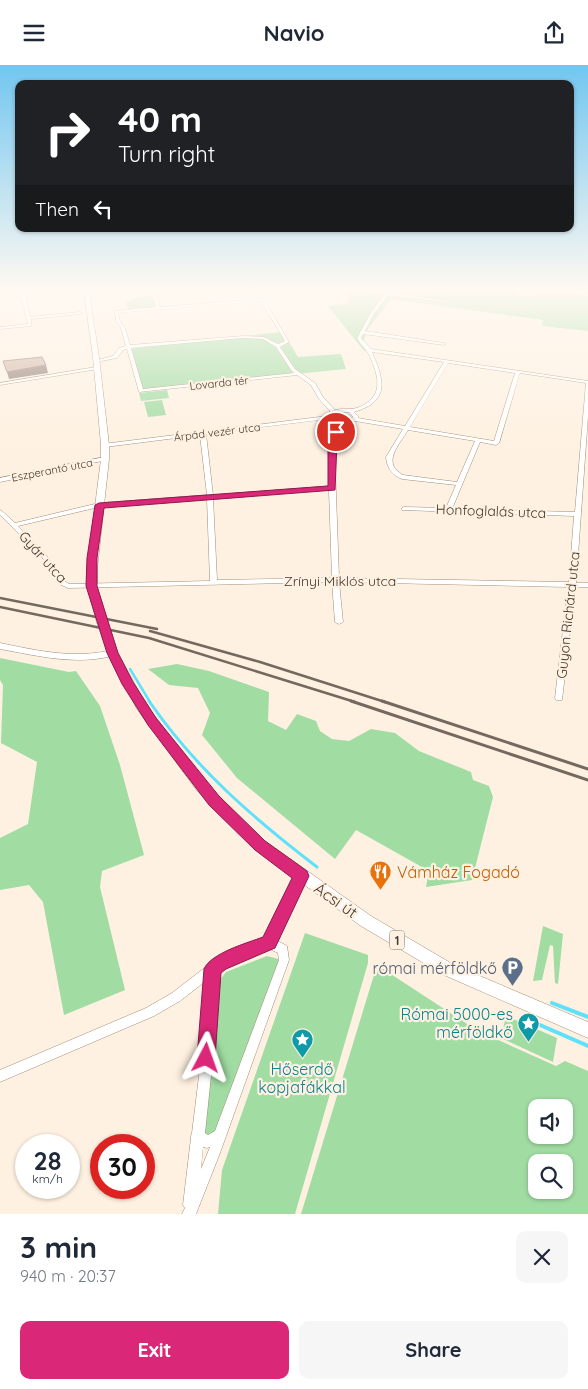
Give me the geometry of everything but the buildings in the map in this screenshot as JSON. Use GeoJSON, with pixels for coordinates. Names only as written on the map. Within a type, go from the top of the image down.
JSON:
{"type":"FeatureCollection","features":[{"type":"Feature","properties":{"kind":"main road","name":"1"},"geometry":{"type":"LineString","coordinates":[[92,586],[92,558],[105,459],[94,345]]}},
{"type":"Feature","properties":{"kind":"main road","name":"Ácsi út"},"geometry":{"type":"LineString","coordinates":[[92,586],[100,617],[113,653],[141,706],[202,788],[260,845],[366,921],[450,970],[588,1031]]}},
{"type":"Feature","properties":{"kind":"street"},"geometry":{"type":"LineString","coordinates":[[96,361],[115,357],[121,349],[128,347],[155,345]]}},
{"type":"Feature","properties":{"kind":"street"},"geometry":{"type":"LineString","coordinates":[[281,345],[278,346],[296,374],[313,384],[333,411]]}},
{"type":"Feature","properties":{"kind":"street"},"geometry":{"type":"LineString","coordinates":[[363,345],[368,350],[380,375],[380,386],[371,404],[351,411],[333,411],[329,417],[339,422],[348,422],[355,419],[496,443],[518,372]]}},
{"type":"Feature","properties":{"kind":"street","name":"Lovarda tér"},"geometry":{"type":"LineString","coordinates":[[128,347],[141,391],[296,374]]}},
{"type":"Feature","properties":{"kind":"street"},"geometry":{"type":"LineString","coordinates":[[368,350],[588,383]]}},
{"type":"Feature","properties":{"kind":"street"},"geometry":{"type":"LineString","coordinates":[[446,362],[388,457],[389,465],[394,472],[402,477],[458,484]]}},
{"type":"Feature","properties":{"kind":"street"},"geometry":{"type":"LineString","coordinates":[[0,383],[96,369]]}},
{"type":"Feature","properties":{"kind":"street","name":"Guyon Richárd utca"},"geometry":{"type":"LineString","coordinates":[[559,698],[572,584],[588,383]]}},
{"type":"Feature","properties":{"kind":"street"},"geometry":{"type":"LineString","coordinates":[[351,411],[356,415],[355,419]]}},
{"type":"Feature","properties":{"kind":"street","name":"Árpád vezér utca"},"geometry":{"type":"LineString","coordinates":[[105,445],[329,417]]}},
{"type":"Feature","properties":{"kind":"street"},"geometry":{"type":"LineString","coordinates":[[338,622],[334,581],[332,443],[339,422]]}},
{"type":"Feature","properties":{"kind":"street"},"geometry":{"type":"LineString","coordinates":[[204,434],[210,497],[214,582]]}},
{"type":"Feature","properties":{"kind":"street"},"geometry":{"type":"LineString","coordinates":[[449,509],[478,440]]}},
{"type":"Feature","properties":{"kind":"street","name":"Eszperantó utca"},"geometry":{"type":"LineString","coordinates":[[0,480],[105,459]]}},
{"type":"Feature","properties":{"kind":"street"},"geometry":{"type":"LineString","coordinates":[[14,525],[99,505],[332,489]]}},
{"type":"Feature","properties":{"kind":"street","name":"Honfoglalás utca"},"geometry":{"type":"LineString","coordinates":[[404,509],[578,514]]}},
{"type":"Feature","properties":{"kind":"street","name":"Gyár utca"},"geometry":{"type":"LineString","coordinates":[[0,512],[42,553],[64,584],[92,586]]}},
{"type":"Feature","properties":{"kind":"street","name":"Zrínyi Miklós utca"},"geometry":{"type":"LineString","coordinates":[[92,586],[334,581],[588,585]]}},
{"type":"Feature","properties":{"kind":"street"},"geometry":{"type":"LineString","coordinates":[[0,646],[62,659],[86,659],[113,653]]}},
{"type":"Feature","properties":{"kind":"street"},"geometry":{"type":"LineString","coordinates":[[0,1076],[150,1012],[176,997],[220,963],[269,942],[301,876]]}},
{"type":"Feature","properties":{"kind":"street"},"geometry":{"type":"LineString","coordinates":[[189,1214],[220,1136],[284,960],[283,950],[269,942]]}},
{"type":"Feature","properties":{"kind":"street"},"geometry":{"type":"LineString","coordinates":[[189,1214],[205,1076],[213,969]]}},
{"type":"Feature","properties":{"kind":"street"},"geometry":{"type":"LineString","coordinates":[[198,1136],[207,1143],[220,1136]]}},
{"type":"Feature","properties":{"kind":"green space"},"geometry":{"type":"Polygon","coordinates":[[[155,345],[291,345],[298,357],[341,354],[346,369],[143,389],[131,347],[155,345]]]}},
{"type":"Feature","properties":{"kind":"green space"},"geometry":{"type":"Polygon","coordinates":[[[359,345],[365,345],[373,350],[364,351],[359,345]]]}},
{"type":"Feature","properties":{"kind":"green space"},"geometry":{"type":"Polygon","coordinates":[[[167,390],[169,398],[141,401],[139,393],[167,390]]]}},
{"type":"Feature","properties":{"kind":"green space"},"geometry":{"type":"Polygon","coordinates":[[[162,400],[166,415],[148,417],[144,402],[162,400]]]}},
{"type":"Feature","properties":{"kind":"green space"},"geometry":{"type":"Polygon","coordinates":[[[0,658],[69,672],[76,671],[100,706],[120,765],[144,855],[102,871],[100,887],[125,990],[64,1015],[43,902],[29,885],[0,890],[0,838],[28,824],[37,762],[1,743],[3,685],[0,680],[0,658]]]}},
{"type":"Feature","properties":{"kind":"green space"},"geometry":{"type":"Polygon","coordinates":[[[177,664],[209,671],[269,692],[268,721],[286,730],[297,714],[316,721],[320,731],[332,739],[349,741],[371,729],[395,733],[419,751],[471,772],[473,780],[489,786],[493,797],[472,880],[426,887],[429,871],[356,830],[335,859],[237,778],[202,735],[210,713],[198,688],[169,685],[148,669],[177,664]]]}},
{"type":"Feature","properties":{"kind":"green space"},"geometry":{"type":"Polygon","coordinates":[[[543,926],[563,934],[558,984],[555,983],[553,946],[550,945],[542,980],[533,981],[543,926]]]}},
{"type":"Feature","properties":{"kind":"green space"},"geometry":{"type":"Polygon","coordinates":[[[305,933],[368,955],[368,963],[295,1214],[218,1214],[222,1170],[305,933]]]}},
{"type":"Feature","properties":{"kind":"green space"},"geometry":{"type":"Polygon","coordinates":[[[267,956],[278,959],[279,964],[214,1136],[203,1136],[219,981],[226,972],[267,956]]]}},
{"type":"Feature","properties":{"kind":"green space"},"geometry":{"type":"Polygon","coordinates":[[[377,965],[478,1031],[556,1066],[565,1061],[588,1071],[588,1214],[301,1214],[377,965]]]}},
{"type":"Feature","properties":{"kind":"green space"},"geometry":{"type":"Polygon","coordinates":[[[506,1016],[557,1038],[553,1062],[501,1038],[506,1016]]]}},
{"type":"Feature","properties":{"kind":"waterway"},"geometry":{"type":"LineString","coordinates":[[130,669],[150,702]]}},
{"type":"Feature","properties":{"kind":"waterway"},"geometry":{"type":"LineString","coordinates":[[149,701],[186,749],[226,791],[270,830],[317,867]]}},
{"type":"Feature","properties":{"kind":"waterway"},"geometry":{"type":"LineString","coordinates":[[552,1003],[588,1017]]}},
{"type":"Feature","properties":{"kind":"waterway"},"geometry":{"type":"LineString","coordinates":[[540,1025],[588,1046]]}},
{"type":"Feature","properties":{"kind":"railway"},"geometry":{"type":"LineString","coordinates":[[0,598],[157,629]]}},
{"type":"Feature","properties":{"kind":"railway"},"geometry":{"type":"LineString","coordinates":[[0,607],[149,638],[355,702]]}},
{"type":"Feature","properties":{"kind":"railway"},"geometry":{"type":"LineString","coordinates":[[150,631],[260,662],[385,702]]}},
{"type":"Feature","properties":{"kind":"railway"},"geometry":{"type":"LineString","coordinates":[[351,701],[588,780]]}},
{"type":"Feature","properties":{"kind":"railway"},"geometry":{"type":"LineString","coordinates":[[382,701],[588,769]]}},
{"type":"Feature","properties":{"kind":"place","name":"Vámház Fogadó"},"geometry":{"type":"Point","coordinates":[381,891]}},
{"type":"Feature","properties":{"kind":"place","name":"római mérföldkő"},"geometry":{"type":"Point","coordinates":[513,987]}},
{"type":"Feature","properties":{"kind":"place","name":"Római 5000-es mérföldkő"},"geometry":{"type":"Point","coordinates":[529,1042]}},
{"type":"Feature","properties":{"kind":"place","name":"Hőserdő kopjafákkal"},"geometry":{"type":"Point","coordinates":[302,1059]}},
{"type":"Feature","properties":{"kind":"route"},"geometry":{"type":"LineString","coordinates":[[206,1058],[213,969],[220,963],[269,942],[301,876],[260,845],[202,788],[141,706],[128,684],[113,653],[102,623],[92,586],[92,558],[99,505],[332,489],[332,443],[336,432]]}}]}
